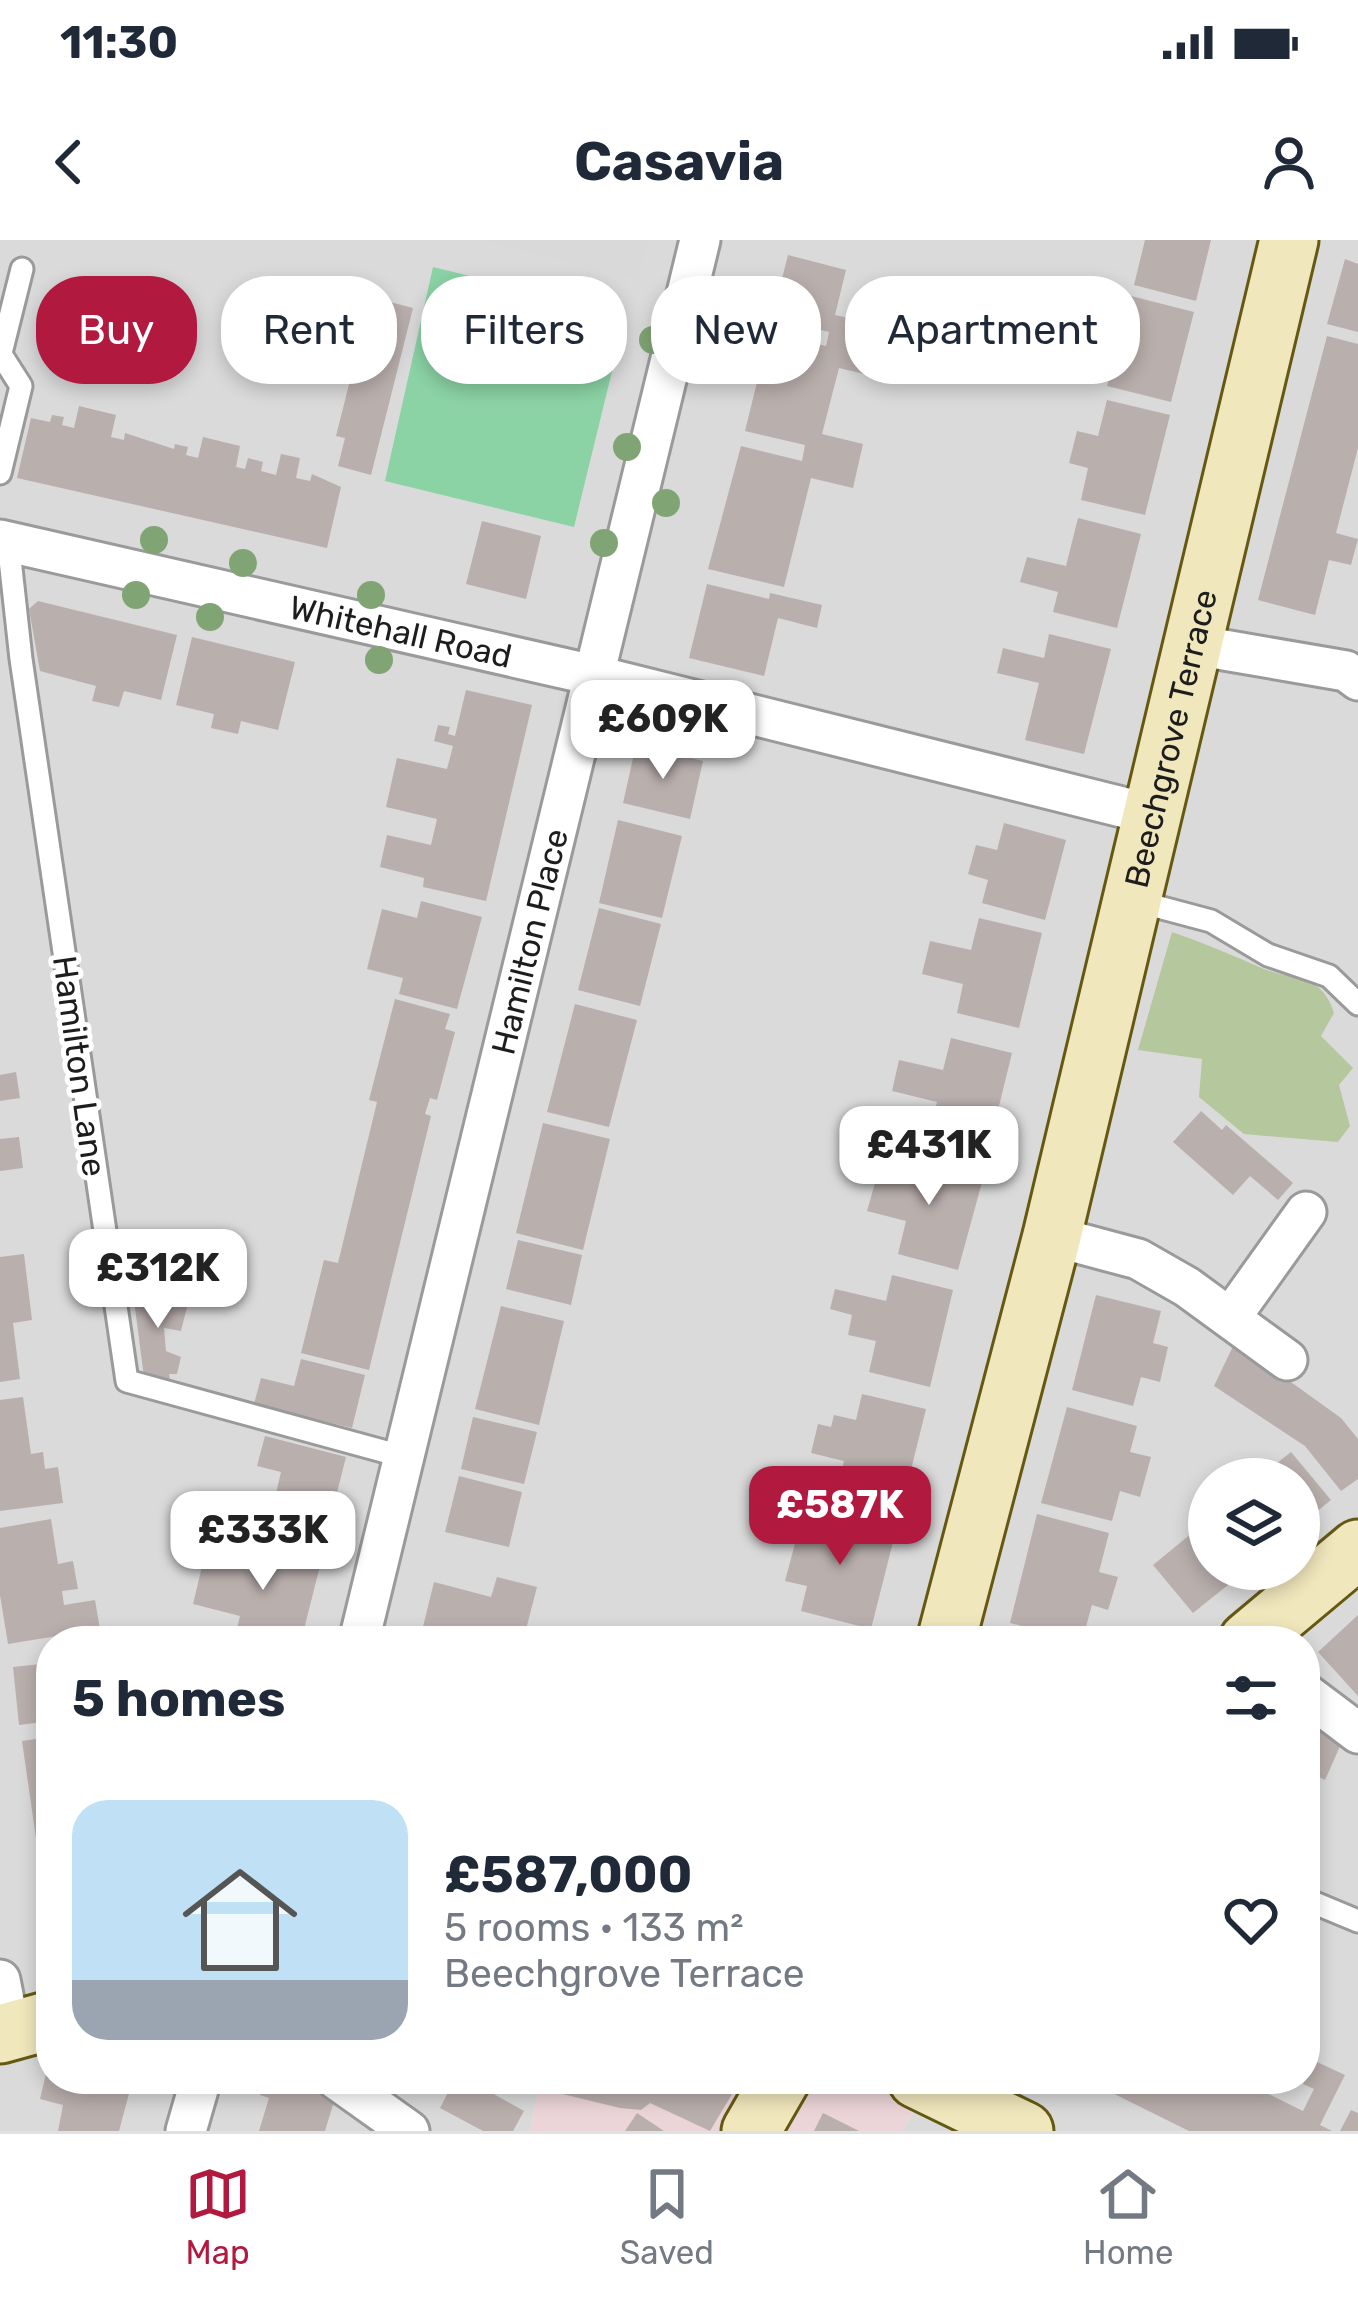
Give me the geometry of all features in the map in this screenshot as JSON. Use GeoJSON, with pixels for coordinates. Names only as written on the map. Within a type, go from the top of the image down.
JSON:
{"type":"FeatureCollection","features":[{"type":"Feature","properties":{"kind":"street","name":"Hamilton Place"},"geometry":{"type":"LineString","coordinates":[[362,1626],[400,1456],[700,240]]}},
{"type":"Feature","properties":{"kind":"street","name":"Beechgrove Terrace"},"geometry":{"type":"LineString","coordinates":[[950,1626],[1052,1236],[1189,644],[1289,240]]}},
{"type":"Feature","properties":{"kind":"street","name":"Whitehall Road"},"geometry":{"type":"LineString","coordinates":[[4,540],[593,675],[1150,814]]}},
{"type":"Feature","properties":{"kind":"street"},"geometry":{"type":"LineString","coordinates":[[1189,644],[1354,668]]}},
{"type":"Feature","properties":{"kind":"street"},"geometry":{"type":"LineString","coordinates":[[1230,1318],[1306,1212]]}},
{"type":"Feature","properties":{"kind":"street"},"geometry":{"type":"LineString","coordinates":[[1052,1236],[1138,1259],[1287,1360]]}},
{"type":"Feature","properties":{"kind":"street"},"geometry":{"type":"LineString","coordinates":[[1267,1626],[1358,1550]]}},
{"type":"Feature","properties":{"kind":"street"},"geometry":{"type":"LineString","coordinates":[[1320,1704],[1358,1733]]}},
{"type":"Feature","properties":{"kind":"street"},"geometry":{"type":"LineString","coordinates":[[186,2131],[197,2094]]}},
{"type":"Feature","properties":{"kind":"street"},"geometry":{"type":"LineString","coordinates":[[357,2094],[409,2131]]}},
{"type":"Feature","properties":{"kind":"street"},"geometry":{"type":"LineString","coordinates":[[751,2131],[772,2094]]}},
{"type":"Feature","properties":{"kind":"street"},"geometry":{"type":"LineString","coordinates":[[948,2094],[1024,2131]]}},
{"type":"Feature","properties":{"kind":"lane"},"geometry":{"type":"LineString","coordinates":[[0,473],[21,386],[1,353],[22,268]]}},
{"type":"Feature","properties":{"kind":"lane","name":"Hamilton Lane"},"geometry":{"type":"LineString","coordinates":[[4,540],[10,663],[127,1381],[400,1456]]}},
{"type":"Feature","properties":{"kind":"lane"},"geometry":{"type":"LineString","coordinates":[[1130,900],[1211,921],[1268,955],[1329,976],[1358,1004]]}},
{"type":"Feature","properties":{"kind":"lane"},"geometry":{"type":"LineString","coordinates":[[1320,1905],[1358,1921]]}},
{"type":"Feature","properties":{"kind":"shaded area"},"geometry":{"type":"Polygon","coordinates":[[[0,240],[1358,240],[1358,2131],[903,2131],[922,2094],[1320,2094],[1320,1626],[36,1626],[36,2094],[538,2094],[530,2131],[0,2131],[0,240]]]}},
{"type":"Feature","properties":{"kind":"shaded area"},"geometry":{"type":"Polygon","coordinates":[[[481,240],[648,240],[638,279],[481,240]]]}},
{"type":"Feature","properties":{"kind":"shaded area"},"geometry":{"type":"Polygon","coordinates":[[[538,2094],[922,2094],[903,2131],[530,2131],[538,2094]]]}},
{"type":"Feature","properties":{"kind":"green space"},"geometry":{"type":"Polygon","coordinates":[[[433,267],[470,276],[431,276],[433,267]]]}},
{"type":"Feature","properties":{"kind":"green space"},"geometry":{"type":"Polygon","coordinates":[[[421,320],[421,384],[609,384],[574,527],[385,481],[421,320]]]}},
{"type":"Feature","properties":{"kind":"green space"},"geometry":{"type":"Polygon","coordinates":[[[1172,932],[1322,991],[1334,1013],[1321,1036],[1353,1068],[1339,1085],[1350,1126],[1338,1142],[1244,1134],[1199,1097],[1202,1059],[1138,1050],[1172,932]]]}},
{"type":"Feature","properties":{"kind":"building"},"geometry":{"type":"Polygon","coordinates":[[[1145,240],[1211,240],[1196,301],[1140,287],[1136,276],[1145,240]]]}},
{"type":"Feature","properties":{"kind":"building"},"geometry":{"type":"Polygon","coordinates":[[[788,255],[846,270],[835,315],[845,317],[845,369],[839,368],[822,434],[863,444],[853,488],[811,478],[784,587],[708,569],[741,446],[802,461],[805,445],[745,431],[757,384],[821,384],[821,345],[826,346],[829,332],[821,330],[821,276],[783,276],[788,255]]]}},
{"type":"Feature","properties":{"kind":"building"},"geometry":{"type":"Polygon","coordinates":[[[1345,259],[1358,264],[1358,332],[1327,324],[1345,259]]]}},
{"type":"Feature","properties":{"kind":"building"},"geometry":{"type":"Polygon","coordinates":[[[1140,298],[1194,312],[1171,402],[1107,386],[1140,384],[1140,298]]]}},
{"type":"Feature","properties":{"kind":"building"},"geometry":{"type":"Polygon","coordinates":[[[397,304],[413,308],[397,372],[397,304]]]}},
{"type":"Feature","properties":{"kind":"building"},"geometry":{"type":"Polygon","coordinates":[[[1327,336],[1358,344],[1358,448],[1336,533],[1358,539],[1351,565],[1329,560],[1315,615],[1258,600],[1327,336]]]}},
{"type":"Feature","properties":{"kind":"building"},"geometry":{"type":"Polygon","coordinates":[[[349,384],[394,384],[371,475],[338,466],[345,438],[336,436],[349,384]]]}},
{"type":"Feature","properties":{"kind":"building"},"geometry":{"type":"Polygon","coordinates":[[[1107,400],[1170,415],[1145,515],[1081,500],[1088,468],[1069,463],[1077,431],[1098,436],[1107,400]]]}},
{"type":"Feature","properties":{"kind":"building"},"geometry":{"type":"Polygon","coordinates":[[[79,406],[116,415],[111,437],[124,440],[125,433],[174,449],[175,444],[188,447],[186,455],[198,458],[203,437],[240,446],[236,467],[245,469],[248,458],[263,462],[261,471],[276,475],[281,454],[300,458],[296,478],[310,481],[312,474],[341,487],[327,548],[17,478],[31,418],[50,422],[52,415],[64,417],[62,425],[74,428],[79,406]]]}},
{"type":"Feature","properties":{"kind":"building"},"geometry":{"type":"Polygon","coordinates":[[[1078,518],[1141,534],[1117,628],[1053,612],[1058,592],[1020,582],[1027,557],[1066,566],[1078,518]]]}},
{"type":"Feature","properties":{"kind":"building"},"geometry":{"type":"Polygon","coordinates":[[[482,521],[541,536],[526,599],[466,584],[482,521]]]}},
{"type":"Feature","properties":{"kind":"building"},"geometry":{"type":"Polygon","coordinates":[[[707,584],[769,599],[770,593],[822,605],[817,628],[778,618],[764,676],[689,658],[707,584]]]}},
{"type":"Feature","properties":{"kind":"building"},"geometry":{"type":"Polygon","coordinates":[[[38,601],[177,635],[161,700],[124,691],[119,707],[92,701],[96,686],[40,671],[29,609],[38,601]]]}},
{"type":"Feature","properties":{"kind":"building"},"geometry":{"type":"Polygon","coordinates":[[[1049,634],[1111,649],[1084,754],[1025,740],[1039,683],[997,673],[1003,648],[1044,658],[1049,634]]]}},
{"type":"Feature","properties":{"kind":"building"},"geometry":{"type":"Polygon","coordinates":[[[192,637],[295,662],[278,730],[241,721],[238,734],[211,728],[214,714],[176,705],[192,637]]]}},
{"type":"Feature","properties":{"kind":"building"},"geometry":{"type":"Polygon","coordinates":[[[466,690],[532,705],[486,901],[423,887],[424,878],[380,867],[387,835],[431,845],[437,819],[386,807],[397,758],[447,769],[453,746],[434,741],[438,725],[450,727],[448,734],[455,736],[466,690]]]}},
{"type":"Feature","properties":{"kind":"building"},"geometry":{"type":"Polygon","coordinates":[[[636,745],[703,761],[690,819],[623,803],[636,745]]]}},
{"type":"Feature","properties":{"kind":"building"},"geometry":{"type":"Polygon","coordinates":[[[618,820],[682,836],[662,918],[599,903],[618,820]]]}},
{"type":"Feature","properties":{"kind":"building"},"geometry":{"type":"Polygon","coordinates":[[[1004,823],[1066,840],[1045,920],[982,903],[988,880],[968,874],[976,845],[997,850],[1004,823]]]}},
{"type":"Feature","properties":{"kind":"building"},"geometry":{"type":"Polygon","coordinates":[[[421,901],[482,917],[457,1009],[399,994],[403,978],[367,969],[382,909],[417,918],[421,901]]]}},
{"type":"Feature","properties":{"kind":"building"},"geometry":{"type":"Polygon","coordinates":[[[599,908],[661,924],[640,1006],[578,990],[599,908]]]}},
{"type":"Feature","properties":{"kind":"building"},"geometry":{"type":"Polygon","coordinates":[[[979,918],[1042,933],[1019,1028],[957,1013],[963,984],[922,974],[930,941],[971,950],[979,918]]]}},
{"type":"Feature","properties":{"kind":"building"},"geometry":{"type":"Polygon","coordinates":[[[395,999],[450,1014],[445,1029],[455,1032],[437,1100],[430,1098],[425,1114],[431,1116],[369,1370],[301,1353],[324,1260],[338,1263],[377,1102],[369,1100],[395,999]]]}},
{"type":"Feature","properties":{"kind":"building"},"geometry":{"type":"Polygon","coordinates":[[[575,1004],[637,1020],[609,1127],[547,1112],[575,1004]]]}},
{"type":"Feature","properties":{"kind":"building"},"geometry":{"type":"Polygon","coordinates":[[[951,1038],[1012,1053],[989,1147],[929,1132],[937,1102],[892,1091],[899,1060],[943,1070],[951,1038]]]}},
{"type":"Feature","properties":{"kind":"building"},"geometry":{"type":"Polygon","coordinates":[[[16,1072],[20,1098],[0,1101],[0,1075],[16,1072]]]}},
{"type":"Feature","properties":{"kind":"building"},"geometry":{"type":"Polygon","coordinates":[[[1201,1111],[1222,1130],[1226,1125],[1293,1183],[1278,1200],[1250,1176],[1233,1195],[1173,1142],[1201,1111]]]}},
{"type":"Feature","properties":{"kind":"building"},"geometry":{"type":"Polygon","coordinates":[[[543,1123],[610,1139],[583,1250],[516,1233],[543,1123]]]}},
{"type":"Feature","properties":{"kind":"building"},"geometry":{"type":"Polygon","coordinates":[[[19,1137],[23,1168],[0,1171],[0,1139],[19,1137]]]}},
{"type":"Feature","properties":{"kind":"building"},"geometry":{"type":"Polygon","coordinates":[[[900,1153],[984,1175],[958,1270],[898,1254],[906,1221],[867,1211],[877,1176],[892,1180],[900,1153]]]}},
{"type":"Feature","properties":{"kind":"building"},"geometry":{"type":"Polygon","coordinates":[[[518,1240],[582,1255],[571,1305],[506,1289],[518,1240]]]}},
{"type":"Feature","properties":{"kind":"building"},"geometry":{"type":"Polygon","coordinates":[[[24,1254],[32,1320],[13,1323],[20,1379],[0,1382],[0,1257],[24,1254]]]}},
{"type":"Feature","properties":{"kind":"building"},"geometry":{"type":"Polygon","coordinates":[[[892,1275],[953,1290],[930,1387],[869,1372],[876,1341],[848,1335],[852,1315],[830,1309],[835,1289],[886,1301],[892,1275]]]}},
{"type":"Feature","properties":{"kind":"building"},"geometry":{"type":"Polygon","coordinates":[[[132,1285],[189,1299],[181,1331],[164,1328],[166,1351],[181,1357],[177,1374],[169,1374],[171,1385],[144,1377],[132,1285]]]}},
{"type":"Feature","properties":{"kind":"building"},"geometry":{"type":"Polygon","coordinates":[[[1096,1295],[1161,1311],[1153,1343],[1168,1347],[1160,1382],[1141,1377],[1133,1406],[1072,1390],[1096,1295]]]}},
{"type":"Feature","properties":{"kind":"building"},"geometry":{"type":"Polygon","coordinates":[[[501,1306],[564,1321],[539,1425],[475,1409],[501,1306]]]}},
{"type":"Feature","properties":{"kind":"building"},"geometry":{"type":"Polygon","coordinates":[[[1235,1342],[1341,1418],[1358,1439],[1358,1479],[1341,1491],[1320,1465],[1320,1458],[1214,1386],[1235,1342]]]}},
{"type":"Feature","properties":{"kind":"building"},"geometry":{"type":"Polygon","coordinates":[[[301,1359],[365,1375],[352,1428],[254,1404],[261,1378],[294,1386],[301,1359]]]}},
{"type":"Feature","properties":{"kind":"building"},"geometry":{"type":"Polygon","coordinates":[[[862,1394],[926,1409],[902,1506],[837,1490],[844,1461],[811,1453],[818,1424],[831,1427],[834,1415],[856,1420],[862,1394]]]}},
{"type":"Feature","properties":{"kind":"building"},"geometry":{"type":"Polygon","coordinates":[[[23,1397],[31,1454],[43,1452],[45,1469],[58,1467],[63,1503],[0,1511],[0,1400],[23,1397]]]}},
{"type":"Feature","properties":{"kind":"building"},"geometry":{"type":"Polygon","coordinates":[[[1067,1407],[1137,1426],[1130,1452],[1151,1457],[1140,1497],[1120,1491],[1112,1521],[1041,1503],[1067,1407]]]}},
{"type":"Feature","properties":{"kind":"building"},"geometry":{"type":"Polygon","coordinates":[[[473,1417],[537,1432],[524,1484],[461,1469],[473,1417]]]}},
{"type":"Feature","properties":{"kind":"building"},"geometry":{"type":"Polygon","coordinates":[[[265,1436],[346,1457],[322,1552],[244,1533],[251,1505],[272,1510],[281,1472],[257,1466],[265,1436]]]}},
{"type":"Feature","properties":{"kind":"building"},"geometry":{"type":"Polygon","coordinates":[[[459,1476],[522,1492],[509,1547],[445,1532],[459,1476]]]}},
{"type":"Feature","properties":{"kind":"building"},"geometry":{"type":"Polygon","coordinates":[[[1320,1487],[1331,1500],[1320,1509],[1320,1487]]]}},
{"type":"Feature","properties":{"kind":"building"},"geometry":{"type":"Polygon","coordinates":[[[804,1510],[895,1534],[872,1626],[801,1611],[807,1586],[785,1581],[804,1510]]]}},
{"type":"Feature","properties":{"kind":"building"},"geometry":{"type":"Polygon","coordinates":[[[1037,1514],[1109,1533],[1099,1572],[1118,1577],[1108,1610],[1092,1605],[1086,1626],[1010,1623],[1037,1514]]]}},
{"type":"Feature","properties":{"kind":"building"},"geometry":{"type":"Polygon","coordinates":[[[51,1519],[58,1564],[73,1561],[78,1589],[62,1591],[64,1605],[95,1600],[99,1626],[36,1626],[36,1639],[8,1644],[0,1595],[0,1528],[51,1519]]]}},
{"type":"Feature","properties":{"kind":"building"},"geometry":{"type":"Polygon","coordinates":[[[1188,1536],[1188,1590],[1222,1590],[1193,1613],[1153,1565],[1188,1536]]]}},
{"type":"Feature","properties":{"kind":"building"},"geometry":{"type":"Polygon","coordinates":[[[256,1542],[322,1558],[305,1626],[238,1626],[240,1616],[193,1604],[204,1558],[249,1570],[256,1542]]]}},
{"type":"Feature","properties":{"kind":"building"},"geometry":{"type":"Polygon","coordinates":[[[497,1577],[537,1587],[527,1626],[423,1626],[434,1582],[491,1597],[497,1577]]]}},
{"type":"Feature","properties":{"kind":"building"},"geometry":{"type":"Polygon","coordinates":[[[1358,1615],[1358,1696],[1320,1654],[1358,1615]]]}},
{"type":"Feature","properties":{"kind":"building"},"geometry":{"type":"Polygon","coordinates":[[[36,1665],[36,1723],[19,1725],[13,1667],[36,1665]]]}},
{"type":"Feature","properties":{"kind":"building"},"geometry":{"type":"Polygon","coordinates":[[[1320,1726],[1345,1735],[1325,1780],[1320,1778],[1320,1726]]]}},
{"type":"Feature","properties":{"kind":"building"},"geometry":{"type":"Polygon","coordinates":[[[36,1739],[36,1838],[22,1741],[36,1739]]]}},
{"type":"Feature","properties":{"kind":"building"},"geometry":{"type":"Polygon","coordinates":[[[1320,2063],[1345,2075],[1320,2125],[1332,2131],[1189,2131],[1114,2094],[1268,2094],[1303,2111],[1312,2094],[1320,2094],[1320,2063]]]}},
{"type":"Feature","properties":{"kind":"building"},"geometry":{"type":"Polygon","coordinates":[[[41,2094],[129,2094],[119,2131],[58,2131],[63,2105],[40,2099],[41,2094]]]}},
{"type":"Feature","properties":{"kind":"building"},"geometry":{"type":"Polygon","coordinates":[[[447,2094],[494,2094],[524,2111],[513,2131],[483,2131],[440,2108],[447,2094]]]}},
{"type":"Feature","properties":{"kind":"building"},"geometry":{"type":"Polygon","coordinates":[[[562,2094],[732,2094],[710,2131],[650,2103],[641,2110],[562,2094]]]}},
{"type":"Feature","properties":{"kind":"building"},"geometry":{"type":"Polygon","coordinates":[[[260,2095],[336,2095],[325,2131],[259,2131],[269,2098],[260,2095]]]}},
{"type":"Feature","properties":{"kind":"building"},"geometry":{"type":"Polygon","coordinates":[[[1351,2110],[1358,2113],[1358,2131],[1340,2131],[1351,2110]]]}},
{"type":"Feature","properties":{"kind":"building"},"geometry":{"type":"Polygon","coordinates":[[[637,2113],[664,2131],[625,2131],[637,2113]]]}},
{"type":"Feature","properties":{"kind":"building"},"geometry":{"type":"Polygon","coordinates":[[[823,2113],[859,2131],[814,2131],[823,2113]]]}}]}
